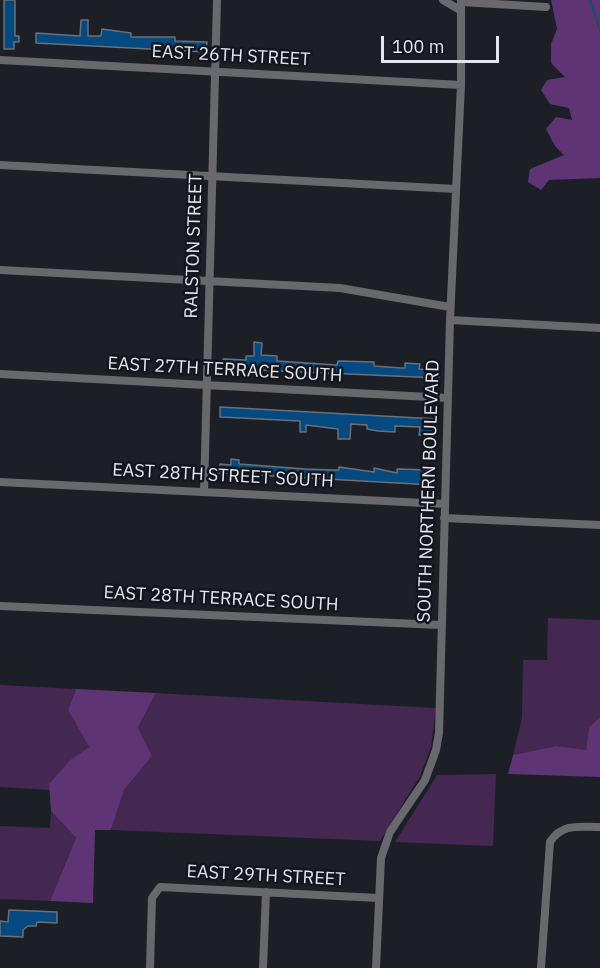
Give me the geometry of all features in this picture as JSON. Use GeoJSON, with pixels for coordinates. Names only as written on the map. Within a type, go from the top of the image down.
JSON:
{"type":"FeatureCollection","features":[{"type":"Feature","properties":{"kind":"street","name":"RALSTON STREET"},"geometry":{"type":"LineString","coordinates":[[204,492],[218,0]]}},
{"type":"Feature","properties":{"kind":"street"},"geometry":{"type":"LineString","coordinates":[[443,0],[461,4],[546,7]]}},
{"type":"Feature","properties":{"kind":"street","name":"SOUTH NORTHERN BOULEVARD"},"geometry":{"type":"LineString","coordinates":[[376,968],[381,858],[390,832],[425,780],[436,750],[450,307],[461,85],[461,4]]}},
{"type":"Feature","properties":{"kind":"street","name":"EAST 26TH STREET"},"geometry":{"type":"LineString","coordinates":[[0,60],[461,85]]}},
{"type":"Feature","properties":{"kind":"street"},"geometry":{"type":"LineString","coordinates":[[0,165],[456,189]]}},
{"type":"Feature","properties":{"kind":"street"},"geometry":{"type":"LineString","coordinates":[[0,270],[340,288],[450,307]]}},
{"type":"Feature","properties":{"kind":"street"},"geometry":{"type":"LineString","coordinates":[[450,320],[600,328]]}},
{"type":"Feature","properties":{"kind":"street","name":"EAST 27TH TERRACE SOUTH"},"geometry":{"type":"LineString","coordinates":[[0,374],[448,398]]}},
{"type":"Feature","properties":{"kind":"street","name":"EAST 28TH STREET SOUTH"},"geometry":{"type":"LineString","coordinates":[[0,482],[445,504]]}},
{"type":"Feature","properties":{"kind":"street"},"geometry":{"type":"LineString","coordinates":[[444,518],[600,525]]}},
{"type":"Feature","properties":{"kind":"street","name":"EAST 28TH TERRACE SOUTH"},"geometry":{"type":"LineString","coordinates":[[0,606],[441,625]]}},
{"type":"Feature","properties":{"kind":"street"},"geometry":{"type":"LineString","coordinates":[[541,968],[550,842],[555,834],[565,828],[600,827]]}},
{"type":"Feature","properties":{"kind":"street","name":"EAST 29TH STREET"},"geometry":{"type":"LineString","coordinates":[[150,968],[155,892],[160,887],[378,898]]}},
{"type":"Feature","properties":{"kind":"street"},"geometry":{"type":"LineString","coordinates":[[263,968],[266,892]]}},
{"type":"Feature","properties":{"kind":"shaded area"},"geometry":{"type":"Polygon","coordinates":[[[551,0],[600,0],[600,178],[549,180],[541,190],[528,182],[530,169],[564,155],[555,146],[546,129],[556,117],[572,120],[569,108],[550,104],[541,90],[547,80],[565,77],[551,63],[551,44],[557,29],[551,0]]]}},
{"type":"Feature","properties":{"kind":"shaded area"},"geometry":{"type":"Polygon","coordinates":[[[548,618],[600,620],[600,717],[589,727],[586,751],[556,746],[513,755],[522,718],[523,660],[547,660],[548,618]]]}},
{"type":"Feature","properties":{"kind":"shaded area"},"geometry":{"type":"Polygon","coordinates":[[[0,685],[76,689],[68,710],[89,747],[70,760],[49,784],[50,790],[0,787],[0,685]]]}},
{"type":"Feature","properties":{"kind":"shaded area"},"geometry":{"type":"Polygon","coordinates":[[[76,689],[156,693],[138,728],[152,756],[124,790],[111,830],[95,830],[93,903],[50,901],[76,838],[51,811],[49,784],[70,760],[89,747],[68,710],[76,689]]]}},
{"type":"Feature","properties":{"kind":"shaded area"},"geometry":{"type":"Polygon","coordinates":[[[156,693],[436,708],[431,747],[420,776],[380,841],[111,830],[124,790],[152,756],[138,729],[156,693]]]}},
{"type":"Feature","properties":{"kind":"shaded area"},"geometry":{"type":"Polygon","coordinates":[[[600,717],[600,777],[508,774],[513,755],[556,746],[586,750],[589,727],[600,717]]]}},
{"type":"Feature","properties":{"kind":"shaded area"},"geometry":{"type":"Polygon","coordinates":[[[496,774],[493,846],[395,842],[437,775],[496,774]]]}},
{"type":"Feature","properties":{"kind":"shaded area"},"geometry":{"type":"Polygon","coordinates":[[[51,811],[76,838],[50,901],[0,899],[0,826],[50,828],[51,811]]]}},
{"type":"Feature","properties":{"kind":"building"},"geometry":{"type":"Polygon","coordinates":[[[4,0],[15,0],[15,36],[19,36],[19,42],[14,42],[14,49],[4,49],[4,0]]]}},
{"type":"Feature","properties":{"kind":"building"},"geometry":{"type":"Polygon","coordinates":[[[81,20],[88,20],[88,36],[101,36],[102,29],[131,33],[131,37],[175,37],[175,41],[207,42],[206,52],[36,43],[36,33],[80,36],[81,20]]]}},
{"type":"Feature","properties":{"kind":"building"},"geometry":{"type":"Polygon","coordinates":[[[254,342],[262,343],[261,355],[277,356],[277,361],[337,365],[338,361],[374,362],[374,366],[401,368],[405,368],[405,363],[420,364],[419,369],[439,371],[439,378],[257,370],[256,375],[249,374],[250,370],[223,368],[223,359],[246,360],[246,356],[254,356],[254,342]]]}},
{"type":"Feature","properties":{"kind":"building"},"geometry":{"type":"Polygon","coordinates":[[[220,407],[437,419],[436,436],[419,435],[420,427],[395,426],[395,432],[367,429],[367,425],[351,424],[350,439],[338,439],[338,429],[306,425],[306,432],[300,432],[300,421],[220,417],[220,407]]]}},
{"type":"Feature","properties":{"kind":"building"},"geometry":{"type":"Polygon","coordinates":[[[231,459],[239,460],[239,464],[305,469],[339,470],[339,467],[374,472],[374,468],[397,473],[397,469],[429,470],[428,475],[434,476],[433,485],[219,473],[220,464],[231,465],[231,459]]]}},
{"type":"Feature","properties":{"kind":"building"},"geometry":{"type":"Polygon","coordinates":[[[9,910],[57,912],[57,923],[37,922],[36,926],[28,926],[23,930],[23,937],[0,936],[0,921],[8,922],[9,910]]]}},
{"type":"Feature","properties":{"kind":"waterway"},"geometry":{"type":"LineString","coordinates":[[590,0],[600,31]]}}]}
